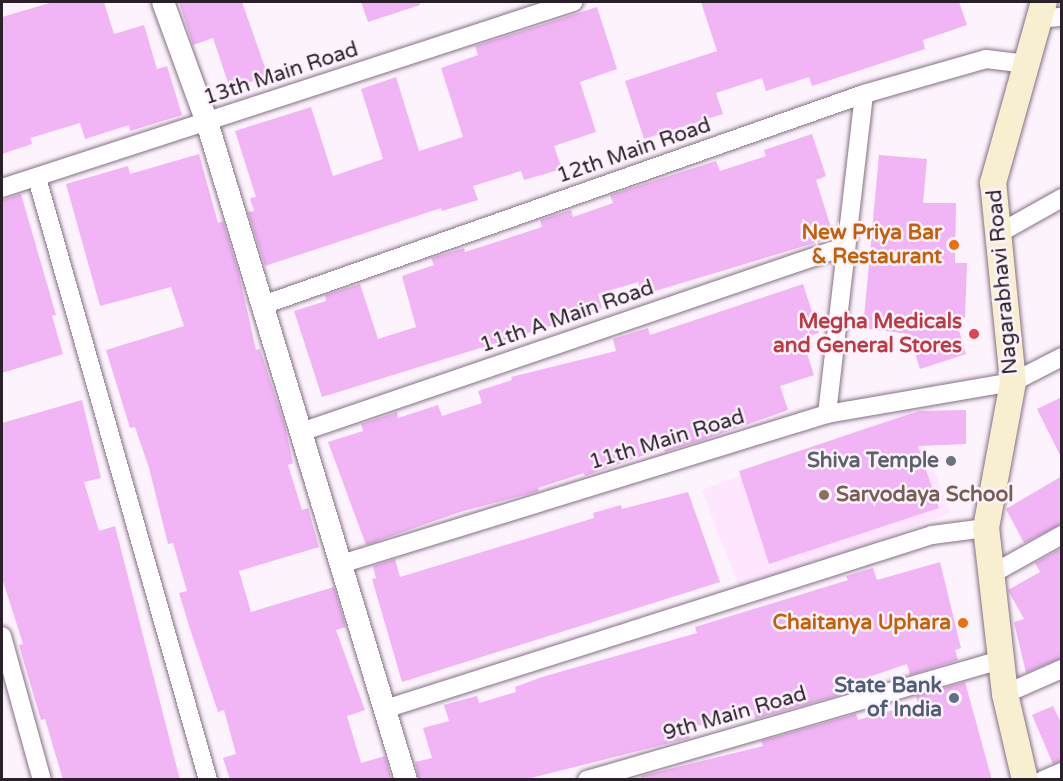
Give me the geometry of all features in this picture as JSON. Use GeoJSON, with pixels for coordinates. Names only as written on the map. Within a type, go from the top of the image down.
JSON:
{"type":"FeatureCollection","features":[{"type":"Feature","properties":{"kind":"main road","name":"Nagarabhavi Road"},"geometry":{"type":"LineString","coordinates":[[1025,780],[1005,694],[986,528],[1013,382],[996,235],[993,183],[1025,64],[1048,12]]}},
{"type":"Feature","properties":{"kind":"street"},"geometry":{"type":"LineString","coordinates":[[163,2],[207,122],[406,780]]}},
{"type":"Feature","properties":{"kind":"street","name":"13th Main Road"},"geometry":{"type":"LineString","coordinates":[[2,188],[573,2]]}},
{"type":"Feature","properties":{"kind":"street","name":"12th Main Road"},"geometry":{"type":"LineString","coordinates":[[263,305],[864,94],[986,59],[1025,64]]}},
{"type":"Feature","properties":{"kind":"street"},"geometry":{"type":"LineString","coordinates":[[827,414],[864,94]]}},
{"type":"Feature","properties":{"kind":"street"},"geometry":{"type":"LineString","coordinates":[[37,178],[208,780]]}},
{"type":"Feature","properties":{"kind":"street"},"geometry":{"type":"LineString","coordinates":[[996,235],[1062,198]]}},
{"type":"Feature","properties":{"kind":"street","name":"11th A Main Road"},"geometry":{"type":"LineString","coordinates":[[301,432],[846,246]]}},
{"type":"Feature","properties":{"kind":"street","name":"11th Main Road"},"geometry":{"type":"LineString","coordinates":[[341,564],[827,414],[1013,382],[1062,357]]}},
{"type":"Feature","properties":{"kind":"street"},"geometry":{"type":"LineString","coordinates":[[385,709],[932,535],[986,528]]}},
{"type":"Feature","properties":{"kind":"street"},"geometry":{"type":"LineString","coordinates":[[990,575],[1062,535]]}},
{"type":"Feature","properties":{"kind":"street"},"geometry":{"type":"LineString","coordinates":[[2,636],[42,780]]}},
{"type":"Feature","properties":{"kind":"street","name":"9th Main Road"},"geometry":{"type":"LineString","coordinates":[[587,780],[1000,660]]}},
{"type":"Feature","properties":{"kind":"street"},"geometry":{"type":"LineString","coordinates":[[1005,694],[1062,669]]}},
{"type":"Feature","properties":{"kind":"street"},"geometry":{"type":"LineString","coordinates":[[1043,780],[1062,772]]}},
{"type":"Feature","properties":{"kind":"shaded area","name":"Sarvodaya School"},"geometry":{"type":"Polygon","coordinates":[[[911,410],[950,513],[741,593],[702,490],[911,410]]]}},
{"type":"Feature","properties":{"kind":"building"},"geometry":{"type":"Polygon","coordinates":[[[53,2],[104,2],[114,34],[144,25],[157,69],[167,66],[182,115],[130,131],[129,125],[85,139],[80,123],[30,138],[32,144],[2,154],[2,17],[53,2]]]}},
{"type":"Feature","properties":{"kind":"building"},"geometry":{"type":"Polygon","coordinates":[[[179,2],[242,2],[268,76],[230,89],[213,38],[193,45],[179,2]]]}},
{"type":"Feature","properties":{"kind":"building"},"geometry":{"type":"Polygon","coordinates":[[[361,2],[419,2],[420,5],[368,22],[361,2]]]}},
{"type":"Feature","properties":{"kind":"building"},"geometry":{"type":"Polygon","coordinates":[[[701,2],[959,2],[967,25],[923,40],[925,49],[812,86],[809,77],[766,91],[762,78],[716,93],[723,114],[644,139],[625,81],[717,51],[701,2]]]}},
{"type":"Feature","properties":{"kind":"building"},"geometry":{"type":"Polygon","coordinates":[[[597,7],[617,69],[580,82],[596,132],[554,146],[562,169],[524,180],[521,171],[473,186],[478,200],[442,211],[441,208],[265,266],[248,212],[254,211],[250,198],[256,197],[235,131],[311,107],[333,176],[383,159],[361,89],[396,77],[419,151],[463,137],[441,68],[478,55],[475,46],[597,7]]]}},
{"type":"Feature","properties":{"kind":"building"},"geometry":{"type":"Polygon","coordinates":[[[812,134],[826,176],[816,180],[834,237],[642,295],[638,282],[598,294],[602,308],[322,397],[294,311],[326,301],[325,295],[360,284],[378,339],[416,327],[402,276],[434,265],[431,258],[464,248],[465,252],[542,227],[540,220],[571,210],[573,217],[613,203],[610,195],[716,161],[720,171],[766,156],[764,150],[812,134]]]}},
{"type":"Feature","properties":{"kind":"building"},"geometry":{"type":"Polygon","coordinates":[[[199,154],[218,223],[223,221],[239,274],[256,350],[260,349],[285,426],[293,463],[288,465],[302,510],[308,508],[319,547],[239,571],[251,612],[334,587],[346,627],[336,630],[365,710],[347,716],[361,763],[385,756],[392,780],[230,780],[223,758],[236,754],[224,710],[218,712],[190,629],[179,593],[187,591],[173,543],[168,544],[149,468],[135,427],[130,428],[106,350],[184,326],[171,287],[100,306],[66,184],[128,166],[130,174],[199,154]]]}},
{"type":"Feature","properties":{"kind":"building"},"geometry":{"type":"Polygon","coordinates":[[[879,155],[927,159],[923,203],[956,203],[955,263],[967,263],[965,318],[955,317],[966,354],[920,369],[909,334],[863,328],[879,155]]]}},
{"type":"Feature","properties":{"kind":"building"},"geometry":{"type":"Polygon","coordinates":[[[21,194],[56,315],[52,316],[63,354],[2,373],[2,200],[21,194]]]}},
{"type":"Feature","properties":{"kind":"building"},"geometry":{"type":"Polygon","coordinates":[[[803,284],[819,333],[802,338],[814,375],[780,386],[788,410],[665,452],[664,448],[585,476],[584,473],[538,488],[539,491],[460,512],[366,545],[328,442],[363,431],[361,424],[397,412],[398,418],[438,405],[442,416],[482,403],[478,391],[512,380],[511,377],[616,351],[613,339],[648,328],[650,335],[803,284]]]}},
{"type":"Feature","properties":{"kind":"building"},"geometry":{"type":"Polygon","coordinates":[[[1062,397],[1062,459],[1037,409],[1062,397]]]}},
{"type":"Feature","properties":{"kind":"building"},"geometry":{"type":"Polygon","coordinates":[[[82,400],[101,478],[84,482],[99,531],[115,526],[180,780],[63,780],[45,719],[41,720],[19,645],[23,644],[2,578],[2,423],[82,400]]]}},
{"type":"Feature","properties":{"kind":"building","name":"Sarvodaya School"},"geometry":{"type":"Polygon","coordinates":[[[966,410],[966,444],[918,446],[939,508],[769,564],[739,471],[919,411],[966,410]]]}},
{"type":"Feature","properties":{"kind":"building"},"geometry":{"type":"Polygon","coordinates":[[[1062,476],[1062,524],[1024,543],[1006,509],[1062,476]]]}},
{"type":"Feature","properties":{"kind":"building"},"geometry":{"type":"Polygon","coordinates":[[[688,492],[720,582],[402,682],[372,579],[376,578],[373,566],[395,559],[400,577],[594,518],[593,513],[621,505],[622,509],[688,492]]]}},
{"type":"Feature","properties":{"kind":"building"},"geometry":{"type":"Polygon","coordinates":[[[1062,548],[1062,658],[1026,673],[1014,622],[1024,619],[1008,590],[1040,572],[1035,563],[1062,548]]]}},
{"type":"Feature","properties":{"kind":"building"},"geometry":{"type":"Polygon","coordinates":[[[940,562],[961,648],[955,650],[958,660],[910,675],[907,664],[848,684],[850,692],[755,719],[753,710],[687,729],[690,738],[523,780],[419,780],[415,762],[432,758],[423,728],[449,721],[444,705],[477,696],[479,703],[516,692],[515,687],[542,677],[697,633],[695,627],[848,580],[846,576],[873,568],[877,580],[940,562]]]}},
{"type":"Feature","properties":{"kind":"building"},"geometry":{"type":"Polygon","coordinates":[[[965,682],[992,780],[642,780],[641,776],[763,746],[761,741],[856,714],[858,720],[918,703],[916,696],[965,682]]]}},
{"type":"Feature","properties":{"kind":"building"},"geometry":{"type":"Polygon","coordinates":[[[1053,706],[1062,725],[1062,761],[1053,764],[1032,715],[1053,706]]]}},
{"type":"Feature","properties":{"kind":"place","name":"New Priya Bar & Restaurant"},"geometry":{"type":"Point","coordinates":[954,245]}},
{"type":"Feature","properties":{"kind":"place","name":"Megha Medicals and General Stores"},"geometry":{"type":"Point","coordinates":[974,334]}},
{"type":"Feature","properties":{"kind":"place","name":"Shiva Temple"},"geometry":{"type":"Point","coordinates":[951,461]}},
{"type":"Feature","properties":{"kind":"place","name":"Sarvodaya School"},"geometry":{"type":"Point","coordinates":[824,495]}},
{"type":"Feature","properties":{"kind":"place","name":"Chaitanya Uphara"},"geometry":{"type":"Point","coordinates":[963,623]}},
{"type":"Feature","properties":{"kind":"place","name":"State Bank of India"},"geometry":{"type":"Point","coordinates":[954,698]}}]}
